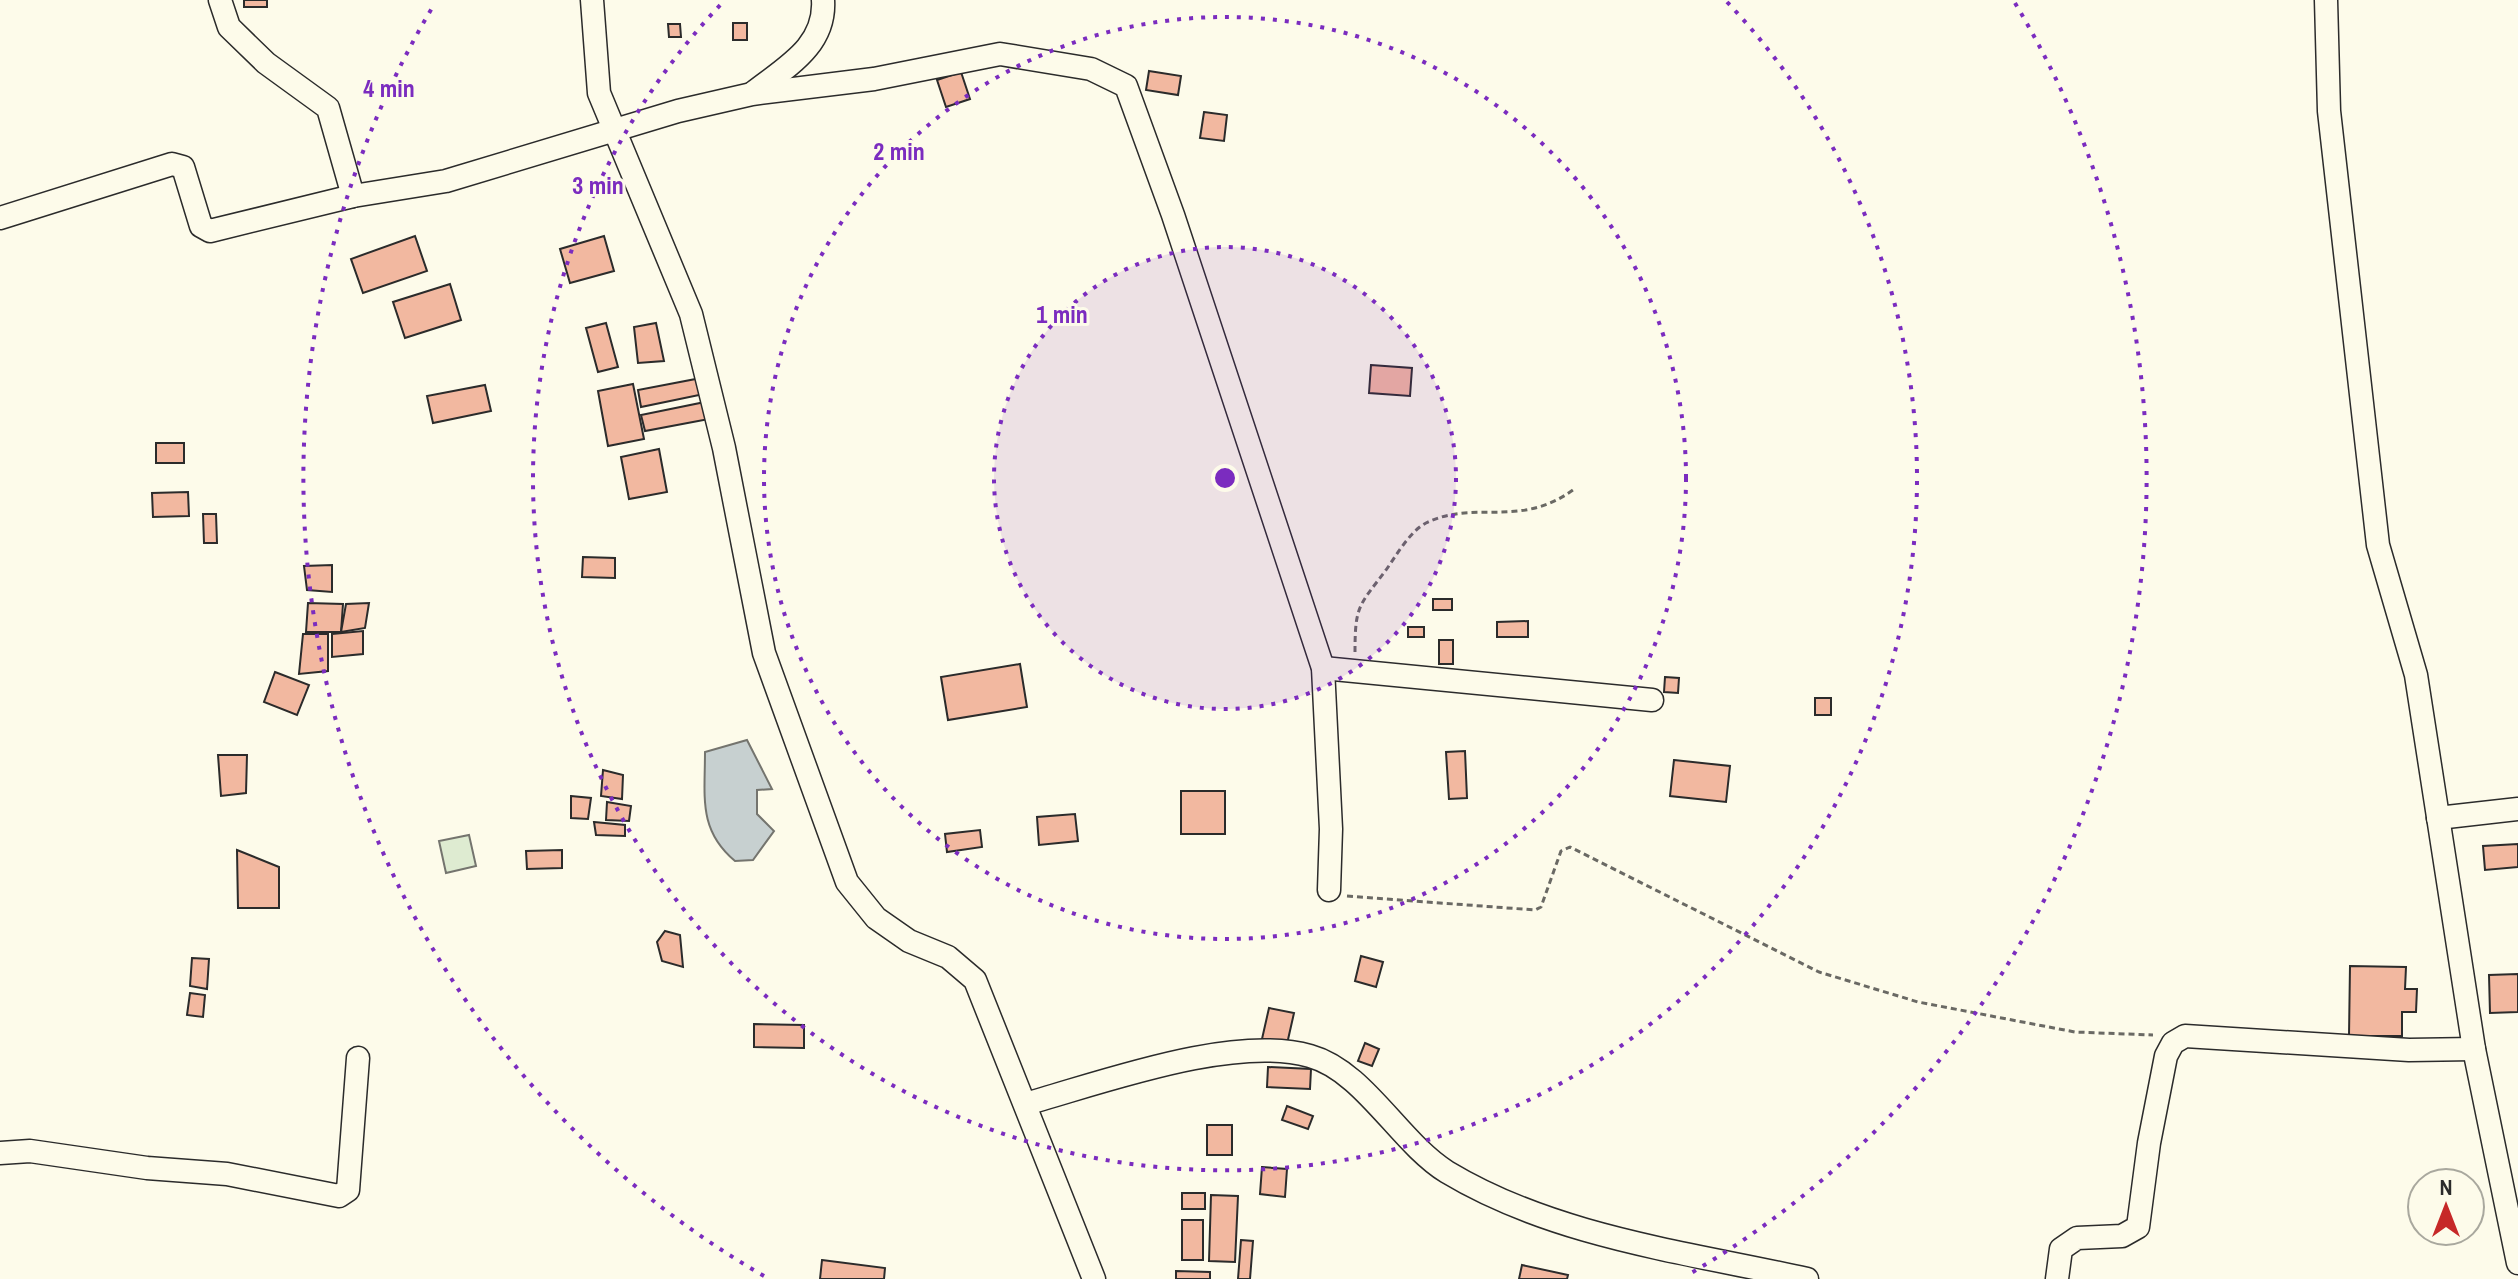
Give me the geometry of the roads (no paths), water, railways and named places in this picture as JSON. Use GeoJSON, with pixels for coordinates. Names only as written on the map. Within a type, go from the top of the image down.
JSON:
{"type":"FeatureCollection","features":[{"type":"Feature","properties":{"kind":"street"},"geometry":{"type":"LineString","coordinates":[[220,0],[229,27],[266,63],[328,108],[353,196]]}},
{"type":"Feature","properties":{"kind":"street"},"geometry":{"type":"LineString","coordinates":[[592,0],[599,93],[691,314],[724,448],[764,653],[847,882],[876,918],[909,941],[948,957],[975,980],[1094,1279]]}},
{"type":"Feature","properties":{"kind":"street"},"geometry":{"type":"LineString","coordinates":[[752,94],[804,54],[825,21],[823,0]]}},
{"type":"Feature","properties":{"kind":"street"},"geometry":{"type":"LineString","coordinates":[[2326,0],[2329,111],[2378,545],[2416,675],[2474,1049],[2518,1263]]}},
{"type":"Feature","properties":{"kind":"street"},"geometry":{"type":"LineString","coordinates":[[0,218],[172,164],[183,167],[201,226],[210,231],[353,196],[446,181],[678,111],[752,94],[874,79],[1000,54],[1091,69],[1126,86],[1173,215],[1323,668],[1331,829],[1329,890]]}},
{"type":"Feature","properties":{"kind":"street"},"geometry":{"type":"LineString","coordinates":[[1323,668],[1652,700]]}},
{"type":"Feature","properties":{"kind":"street"},"geometry":{"type":"LineString","coordinates":[[2438,818],[2518,809]]}},
{"type":"Feature","properties":{"kind":"street"},"geometry":{"type":"LineString","coordinates":[[2057,1279],[2061,1249],[2077,1238],[2122,1236],[2138,1227],[2149,1143],[2166,1056],[2173,1043],[2185,1036],[2409,1050],[2474,1049]]}},
{"type":"Feature","properties":{"kind":"street"},"geometry":{"type":"LineString","coordinates":[[1025,1104],[1204,1055],[1255,1052],[1308,1055],[1337,1067],[1445,1171],[1527,1213],[1807,1279]]}},
{"type":"Feature","properties":{"kind":"street"},"geometry":{"type":"LineString","coordinates":[[0,1153],[30,1151],[147,1168],[227,1174],[339,1196],[348,1190],[358,1058]]}}]}
